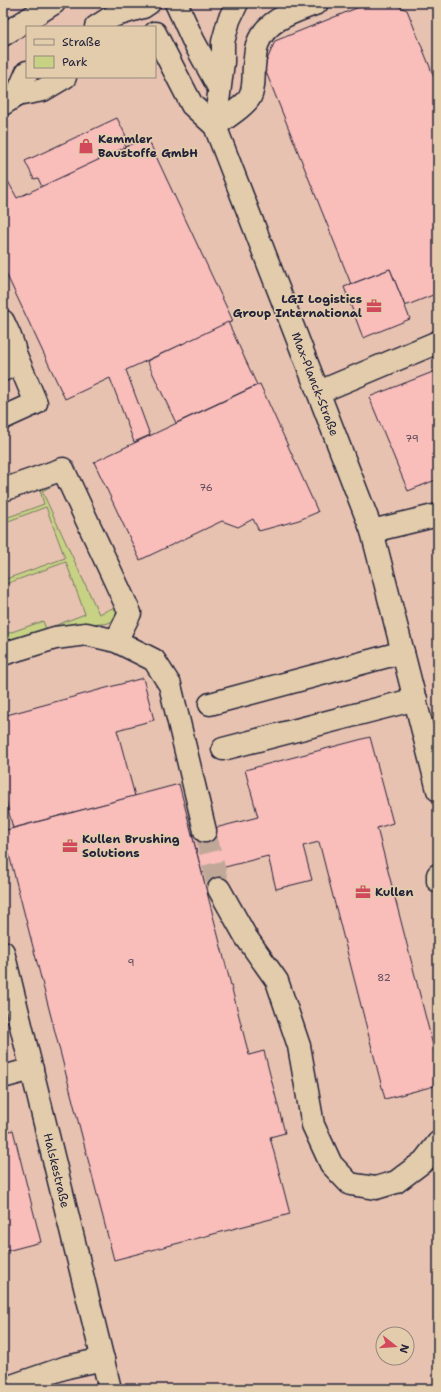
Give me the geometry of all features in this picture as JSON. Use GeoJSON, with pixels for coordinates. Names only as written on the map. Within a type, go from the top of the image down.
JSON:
{"type":"FeatureCollection","features":[{"type":"Feature","properties":{"kind":"street"},"geometry":{"type":"LineString","coordinates":[[3,34],[54,3]]}},
{"type":"Feature","properties":{"kind":"street","name":"Max-Planck-Straße"},"geometry":{"type":"LineString","coordinates":[[215,126],[223,62],[223,42],[229,20],[238,3]]}},
{"type":"Feature","properties":{"kind":"street"},"geometry":{"type":"LineString","coordinates":[[215,126],[250,98],[253,86],[257,46],[266,29],[280,18],[317,3]]}},
{"type":"Feature","properties":{"kind":"street"},"geometry":{"type":"LineString","coordinates":[[98,26],[113,16],[149,18],[182,6],[219,88]]}},
{"type":"Feature","properties":{"kind":"street","name":"Max-Planck-Straße"},"geometry":{"type":"LineString","coordinates":[[156,32],[192,105],[215,126],[372,531],[438,790]]}},
{"type":"Feature","properties":{"kind":"street"},"geometry":{"type":"LineString","coordinates":[[10,100],[26,74]]}},
{"type":"Feature","properties":{"kind":"street"},"geometry":{"type":"LineString","coordinates":[[10,100],[43,90],[63,78]]}},
{"type":"Feature","properties":{"kind":"street"},"geometry":{"type":"LineString","coordinates":[[3,321],[13,344],[9,361],[36,403],[3,418]]}},
{"type":"Feature","properties":{"kind":"street"},"geometry":{"type":"LineString","coordinates":[[319,392],[438,342]]}},
{"type":"Feature","properties":{"kind":"street"},"geometry":{"type":"LineString","coordinates":[[3,490],[63,469],[130,613],[116,641]]}},
{"type":"Feature","properties":{"kind":"street"},"geometry":{"type":"LineString","coordinates":[[372,531],[438,515]]}},
{"type":"Feature","properties":{"kind":"street"},"geometry":{"type":"LineString","coordinates":[[3,654],[55,638],[86,634],[116,641],[154,660],[170,685],[205,831]]}},
{"type":"Feature","properties":{"kind":"street"},"geometry":{"type":"LineString","coordinates":[[210,704],[403,652]]}},
{"type":"Feature","properties":{"kind":"street"},"geometry":{"type":"LineString","coordinates":[[223,750],[416,699]]}},
{"type":"Feature","properties":{"kind":"street"},"geometry":{"type":"LineString","coordinates":[[438,875],[438,881]]}},
{"type":"Feature","properties":{"kind":"street"},"geometry":{"type":"LineString","coordinates":[[220,889],[246,937],[277,981],[299,1046],[313,1125],[331,1164],[350,1184],[376,1188],[396,1182],[424,1161],[438,1143]]}},
{"type":"Feature","properties":{"kind":"street","name":"Halskestraße"},"geometry":{"type":"LineString","coordinates":[[3,952],[110,1389]]}},
{"type":"Feature","properties":{"kind":"street"},"geometry":{"type":"LineString","coordinates":[[3,1077],[32,1069]]}},
{"type":"Feature","properties":{"kind":"street"},"geometry":{"type":"LineString","coordinates":[[3,1389],[67,1367],[103,1359]]}},
{"type":"Feature","properties":{"kind":"shaded area"},"geometry":{"type":"Polygon","coordinates":[[[3,3],[438,3],[438,1389],[3,1389],[3,3]]]}},
{"type":"Feature","properties":{"kind":"green space"},"geometry":{"type":"Polygon","coordinates":[[[56,482],[58,483],[42,491],[99,614],[115,607],[117,610],[115,616],[111,622],[105,624],[76,623],[3,641],[3,635],[43,621],[46,629],[85,614],[66,562],[3,585],[3,580],[65,558],[46,507],[3,523],[3,519],[44,504],[39,487],[56,482]]]}},
{"type":"Feature","properties":{"kind":"building"},"geometry":{"type":"Polygon","coordinates":[[[369,3],[391,3],[407,10],[438,87],[438,293],[405,306],[390,269],[351,284],[264,67],[275,41],[369,3]]]}},
{"type":"Feature","properties":{"kind":"building"},"geometry":{"type":"Polygon","coordinates":[[[117,118],[126,136],[121,138],[126,147],[42,187],[38,178],[34,179],[25,161],[117,118]]]}},
{"type":"Feature","properties":{"kind":"building"},"geometry":{"type":"Polygon","coordinates":[[[147,137],[233,321],[126,370],[150,435],[134,442],[110,378],[65,399],[3,267],[3,172],[17,198],[147,137]]]}},
{"type":"Feature","properties":{"kind":"building"},"geometry":{"type":"Polygon","coordinates":[[[390,269],[410,319],[363,338],[344,287],[390,269]]]}},
{"type":"Feature","properties":{"kind":"building"},"geometry":{"type":"Polygon","coordinates":[[[228,322],[257,385],[176,423],[147,361],[228,322]]]}},
{"type":"Feature","properties":{"kind":"building"},"geometry":{"type":"Polygon","coordinates":[[[438,370],[438,479],[408,491],[369,397],[438,370]]]}},
{"type":"Feature","properties":{"kind":"building"},"geometry":{"type":"Polygon","coordinates":[[[260,384],[318,512],[299,520],[259,531],[253,519],[238,527],[222,521],[140,560],[94,462],[260,384]]]}},
{"type":"Feature","properties":{"kind":"building"},"geometry":{"type":"Polygon","coordinates":[[[438,538],[438,553],[434,539],[438,538]]]}},
{"type":"Feature","properties":{"kind":"building"},"geometry":{"type":"Polygon","coordinates":[[[143,678],[154,720],[117,730],[135,796],[13,828],[3,790],[3,716],[143,678]]]}},
{"type":"Feature","properties":{"kind":"building"},"geometry":{"type":"Polygon","coordinates":[[[370,737],[393,823],[377,828],[438,1065],[438,1085],[385,1099],[319,842],[303,846],[312,880],[276,889],[268,856],[202,873],[192,834],[258,817],[245,770],[370,737]]]}},
{"type":"Feature","properties":{"kind":"building"},"geometry":{"type":"Polygon","coordinates":[[[179,784],[249,1055],[264,1051],[285,1133],[270,1137],[290,1214],[114,1260],[3,831],[179,784]]]}},
{"type":"Feature","properties":{"kind":"building"},"geometry":{"type":"Polygon","coordinates":[[[13,1130],[41,1242],[3,1252],[3,1133],[13,1130]]]}},
{"type":"Feature","properties":{"kind":"tunnel"},"geometry":{"type":"LineString","coordinates":[[205,831],[219,889]]}},
{"type":"Feature","properties":{"kind":"place","name":"Kemmler Baustoffe GmbH"},"geometry":{"type":"Point","coordinates":[86,146]}},
{"type":"Feature","properties":{"kind":"place","name":"LGI Logistics Group International"},"geometry":{"type":"Point","coordinates":[374,306]}},
{"type":"Feature","properties":{"kind":"place","name":"Kullen Brushing Solutions"},"geometry":{"type":"Point","coordinates":[70,846]}},
{"type":"Feature","properties":{"kind":"place","name":"Kullen"},"geometry":{"type":"Point","coordinates":[363,892]}}]}
